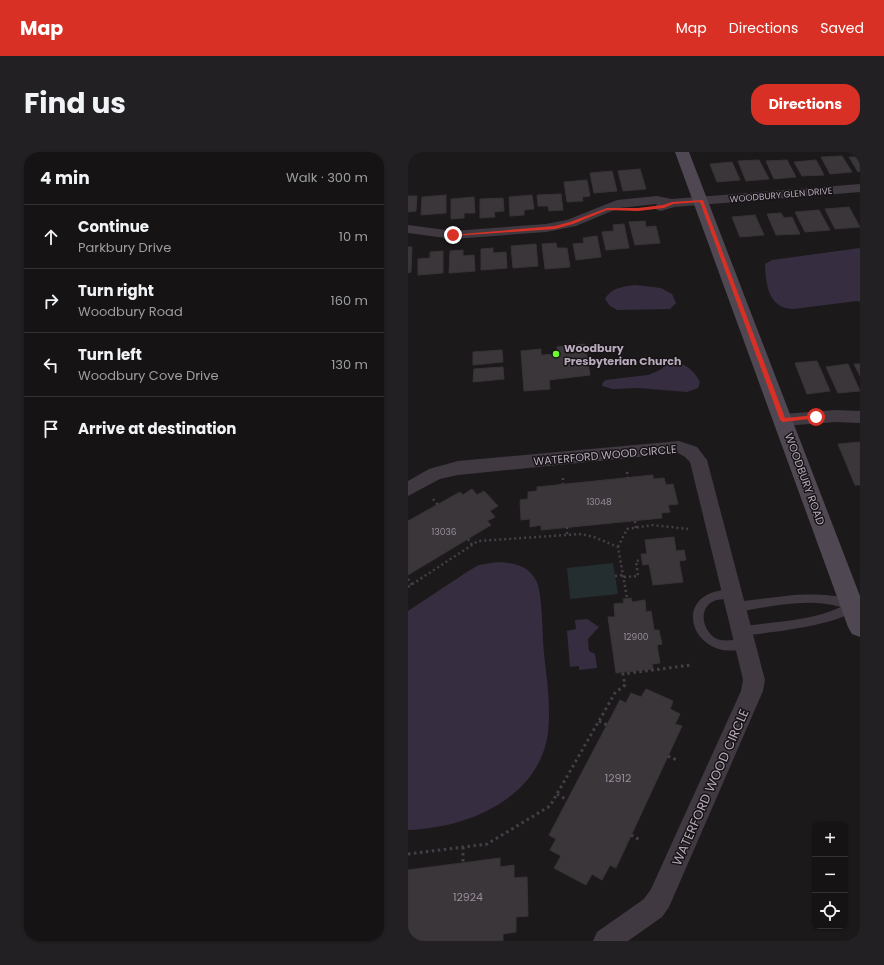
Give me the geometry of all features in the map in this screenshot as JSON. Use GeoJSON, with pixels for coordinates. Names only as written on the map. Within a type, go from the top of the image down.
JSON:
{"type":"FeatureCollection","features":[{"type":"Feature","properties":{"kind":"street","name":"WOODBURY ROAD"},"geometry":{"type":"LineString","coordinates":[[682,152],[860,627]]}},
{"type":"Feature","properties":{"kind":"street","name":"WOODBURY GLEN DRIVE"},"geometry":{"type":"LineString","coordinates":[[408,229],[453,235],[550,228],[571,224],[607,209],[625,210],[660,207],[672,203],[860,188]]}},
{"type":"Feature","properties":{"kind":"street"},"geometry":{"type":"LineString","coordinates":[[783,420],[830,416],[860,417]]}},
{"type":"Feature","properties":{"kind":"street","name":"WATERFORD WOOD CIRCLE"},"geometry":{"type":"LineString","coordinates":[[408,489],[435,474],[458,468],[673,448],[686,449],[698,460],[752,671],[754,680],[752,691],[666,888],[653,908],[607,941]]}},
{"type":"Feature","properties":{"kind":"lane"},"geometry":{"type":"LineString","coordinates":[[714,596],[734,601],[820,598],[837,600],[853,606],[827,618],[743,637],[730,646],[713,642],[700,629],[698,612],[701,604],[714,596]]}},
{"type":"Feature","properties":{"kind":"path"},"geometry":{"type":"LineString","coordinates":[[627,472],[628,478]]}},
{"type":"Feature","properties":{"kind":"path"},"geometry":{"type":"LineString","coordinates":[[563,478],[563,484]]}},
{"type":"Feature","properties":{"kind":"path"},"geometry":{"type":"LineString","coordinates":[[433,499],[438,504]]}},
{"type":"Feature","properties":{"kind":"path"},"geometry":{"type":"LineString","coordinates":[[635,520],[636,528]]}},
{"type":"Feature","properties":{"kind":"path"},"geometry":{"type":"LineString","coordinates":[[627,598],[618,547],[627,529],[653,525],[667,526],[677,530],[688,529]]}},
{"type":"Feature","properties":{"kind":"path"},"geometry":{"type":"LineString","coordinates":[[567,527],[567,535]]}},
{"type":"Feature","properties":{"kind":"path"},"geometry":{"type":"LineString","coordinates":[[408,587],[478,542],[581,534],[588,535],[618,547]]}},
{"type":"Feature","properties":{"kind":"path"},"geometry":{"type":"LineString","coordinates":[[468,539],[472,545]]}},
{"type":"Feature","properties":{"kind":"path"},"geometry":{"type":"LineString","coordinates":[[615,576],[638,576],[636,561],[642,560]]}},
{"type":"Feature","properties":{"kind":"path"},"geometry":{"type":"LineString","coordinates":[[408,579],[412,585]]}},
{"type":"Feature","properties":{"kind":"path"},"geometry":{"type":"LineString","coordinates":[[408,854],[487,844],[550,806],[615,693],[625,685],[623,674],[691,665]]}},
{"type":"Feature","properties":{"kind":"path"},"geometry":{"type":"LineString","coordinates":[[598,721],[607,725]]}},
{"type":"Feature","properties":{"kind":"path"},"geometry":{"type":"LineString","coordinates":[[668,756],[679,761]]}},
{"type":"Feature","properties":{"kind":"path"},"geometry":{"type":"LineString","coordinates":[[557,794],[567,800]]}},
{"type":"Feature","properties":{"kind":"path"},"geometry":{"type":"LineString","coordinates":[[632,835],[640,840]]}},
{"type":"Feature","properties":{"kind":"path"},"geometry":{"type":"LineString","coordinates":[[463,847],[463,863]]}},
{"type":"Feature","properties":{"kind":"shaded area"},"geometry":{"type":"Polygon","coordinates":[[[860,248],[860,302],[857,301],[793,309],[785,308],[773,300],[766,280],[765,264],[772,260],[860,248]]]}},
{"type":"Feature","properties":{"kind":"shaded area"},"geometry":{"type":"Polygon","coordinates":[[[635,285],[661,288],[672,294],[676,303],[670,309],[617,310],[610,306],[605,299],[614,290],[635,285]]]}},
{"type":"Feature","properties":{"kind":"shaded area"},"geometry":{"type":"Polygon","coordinates":[[[674,362],[683,364],[693,371],[700,382],[698,388],[687,392],[638,388],[613,389],[602,386],[603,382],[606,380],[648,375],[660,370],[667,364],[674,362]]]}},
{"type":"Feature","properties":{"kind":"shaded area"},"geometry":{"type":"Polygon","coordinates":[[[498,562],[511,563],[527,570],[535,579],[540,593],[549,703],[548,733],[542,756],[531,776],[515,792],[497,806],[476,816],[454,823],[431,828],[408,830],[408,611],[479,565],[498,562]]]}},
{"type":"Feature","properties":{"kind":"shaded area"},"geometry":{"type":"Polygon","coordinates":[[[613,563],[618,594],[570,599],[567,568],[613,563]]]}},
{"type":"Feature","properties":{"kind":"shaded area"},"geometry":{"type":"Polygon","coordinates":[[[587,619],[599,627],[588,639],[589,651],[595,654],[597,668],[579,670],[579,666],[570,667],[567,631],[576,629],[575,620],[587,619]]]}},
{"type":"Feature","properties":{"kind":"building"},"geometry":{"type":"Polygon","coordinates":[[[842,156],[852,172],[830,174],[821,157],[842,156]]]}},
{"type":"Feature","properties":{"kind":"building"},"geometry":{"type":"Polygon","coordinates":[[[849,157],[860,157],[860,171],[858,172],[849,157]]]}},
{"type":"Feature","properties":{"kind":"building"},"geometry":{"type":"Polygon","coordinates":[[[759,160],[769,179],[746,181],[738,161],[759,160]]]}},
{"type":"Feature","properties":{"kind":"building"},"geometry":{"type":"Polygon","coordinates":[[[787,160],[796,177],[774,179],[766,161],[787,160]]]}},
{"type":"Feature","properties":{"kind":"building"},"geometry":{"type":"Polygon","coordinates":[[[816,160],[824,175],[802,176],[794,162],[816,160]]]}},
{"type":"Feature","properties":{"kind":"building"},"geometry":{"type":"Polygon","coordinates":[[[732,162],[740,180],[717,182],[710,164],[732,162]]]}},
{"type":"Feature","properties":{"kind":"building"},"geometry":{"type":"Polygon","coordinates":[[[640,169],[646,189],[623,191],[618,171],[640,169]]]}},
{"type":"Feature","properties":{"kind":"building"},"geometry":{"type":"Polygon","coordinates":[[[612,171],[617,191],[594,193],[590,173],[612,171]]]}},
{"type":"Feature","properties":{"kind":"building"},"geometry":{"type":"Polygon","coordinates":[[[587,180],[590,196],[582,197],[583,201],[567,202],[564,182],[587,180]]]}},
{"type":"Feature","properties":{"kind":"building"},"geometry":{"type":"Polygon","coordinates":[[[561,194],[563,210],[549,211],[548,206],[538,206],[537,195],[561,194]]]}},
{"type":"Feature","properties":{"kind":"building"},"geometry":{"type":"Polygon","coordinates":[[[446,195],[446,213],[421,215],[422,197],[446,195]]]}},
{"type":"Feature","properties":{"kind":"building"},"geometry":{"type":"Polygon","coordinates":[[[532,195],[534,209],[524,210],[524,215],[510,216],[509,197],[532,195]]]}},
{"type":"Feature","properties":{"kind":"building"},"geometry":{"type":"Polygon","coordinates":[[[408,196],[417,196],[416,211],[408,212],[408,196]]]}},
{"type":"Feature","properties":{"kind":"building"},"geometry":{"type":"Polygon","coordinates":[[[474,197],[475,213],[464,213],[464,218],[451,219],[451,199],[474,197]]]}},
{"type":"Feature","properties":{"kind":"building"},"geometry":{"type":"Polygon","coordinates":[[[503,198],[504,211],[494,212],[495,217],[480,218],[480,199],[503,198]]]}},
{"type":"Feature","properties":{"kind":"building"},"geometry":{"type":"Polygon","coordinates":[[[849,207],[860,227],[835,229],[825,209],[849,207]]]}},
{"type":"Feature","properties":{"kind":"building"},"geometry":{"type":"Polygon","coordinates":[[[819,210],[830,230],[805,232],[795,212],[819,210]]]}},
{"type":"Feature","properties":{"kind":"building"},"geometry":{"type":"Polygon","coordinates":[[[781,213],[784,218],[792,217],[800,234],[776,235],[767,214],[781,213]]]}},
{"type":"Feature","properties":{"kind":"building"},"geometry":{"type":"Polygon","coordinates":[[[755,215],[764,235],[740,237],[732,217],[755,215]]]}},
{"type":"Feature","properties":{"kind":"building"},"geometry":{"type":"Polygon","coordinates":[[[645,221],[646,227],[656,226],[660,243],[635,245],[629,222],[645,221]]]}},
{"type":"Feature","properties":{"kind":"building"},"geometry":{"type":"Polygon","coordinates":[[[624,224],[629,248],[606,250],[602,232],[614,231],[613,225],[624,224]]]}},
{"type":"Feature","properties":{"kind":"building"},"geometry":{"type":"Polygon","coordinates":[[[597,236],[601,257],[576,260],[573,244],[584,243],[583,238],[597,236]]]}},
{"type":"Feature","properties":{"kind":"building"},"geometry":{"type":"Polygon","coordinates":[[[556,243],[557,248],[567,248],[570,267],[545,269],[542,244],[556,243]]]}},
{"type":"Feature","properties":{"kind":"building"},"geometry":{"type":"Polygon","coordinates":[[[536,244],[538,266],[513,268],[511,246],[536,244]]]}},
{"type":"Feature","properties":{"kind":"building"},"geometry":{"type":"Polygon","coordinates":[[[408,247],[412,247],[411,272],[408,273],[408,247]]]}},
{"type":"Feature","properties":{"kind":"building"},"geometry":{"type":"Polygon","coordinates":[[[493,248],[493,253],[506,252],[507,268],[481,270],[481,249],[493,248]]]}},
{"type":"Feature","properties":{"kind":"building"},"geometry":{"type":"Polygon","coordinates":[[[463,250],[463,256],[474,255],[475,271],[449,273],[450,251],[463,250]]]}},
{"type":"Feature","properties":{"kind":"building"},"geometry":{"type":"Polygon","coordinates":[[[443,251],[443,273],[418,275],[418,259],[430,258],[430,252],[443,251]]]}},
{"type":"Feature","properties":{"kind":"building"},"geometry":{"type":"Polygon","coordinates":[[[585,344],[590,375],[549,380],[550,389],[524,391],[521,351],[541,349],[541,355],[558,354],[557,347],[585,344]]]}},
{"type":"Feature","properties":{"kind":"building"},"geometry":{"type":"Polygon","coordinates":[[[502,350],[503,362],[473,365],[473,352],[502,350]]]}},
{"type":"Feature","properties":{"kind":"building"},"geometry":{"type":"Polygon","coordinates":[[[817,361],[830,391],[807,394],[795,363],[817,361]]]}},
{"type":"Feature","properties":{"kind":"building"},"geometry":{"type":"Polygon","coordinates":[[[848,364],[860,391],[838,393],[826,367],[848,364]]]}},
{"type":"Feature","properties":{"kind":"building"},"geometry":{"type":"Polygon","coordinates":[[[854,364],[860,364],[860,376],[854,364]]]}},
{"type":"Feature","properties":{"kind":"building"},"geometry":{"type":"Polygon","coordinates":[[[503,367],[504,379],[473,382],[474,369],[503,367]]]}},
{"type":"Feature","properties":{"kind":"building"},"geometry":{"type":"Polygon","coordinates":[[[860,442],[860,485],[855,485],[838,444],[860,442]]]}},
{"type":"Feature","properties":{"kind":"building"},"geometry":{"type":"Polygon","coordinates":[[[653,475],[653,479],[664,478],[666,485],[673,484],[678,504],[668,505],[670,512],[661,513],[662,518],[541,530],[541,525],[530,527],[530,519],[521,520],[520,500],[528,499],[528,492],[537,491],[537,487],[653,475]]]}},
{"type":"Feature","properties":{"kind":"building"},"geometry":{"type":"Polygon","coordinates":[[[472,489],[477,495],[484,491],[498,506],[490,511],[495,517],[487,521],[491,525],[408,575],[408,521],[460,492],[463,495],[472,489]]]}},
{"type":"Feature","properties":{"kind":"building"},"geometry":{"type":"Polygon","coordinates":[[[674,537],[676,551],[684,550],[686,560],[679,561],[683,582],[653,585],[649,564],[643,565],[641,554],[647,554],[645,540],[674,537]]]}},
{"type":"Feature","properties":{"kind":"building"},"geometry":{"type":"Polygon","coordinates":[[[631,598],[632,602],[645,600],[646,612],[651,611],[654,630],[659,630],[662,644],[657,645],[660,663],[652,664],[653,669],[616,673],[608,617],[615,617],[614,604],[624,603],[623,599],[631,598]]]}},
{"type":"Feature","properties":{"kind":"building"},"geometry":{"type":"Polygon","coordinates":[[[646,689],[673,701],[670,709],[680,714],[675,724],[682,726],[616,868],[610,865],[602,880],[592,874],[586,885],[554,868],[561,856],[550,850],[556,839],[549,835],[620,700],[626,703],[631,693],[641,697],[646,689]]]}},
{"type":"Feature","properties":{"kind":"building"},"geometry":{"type":"Polygon","coordinates":[[[500,858],[500,867],[514,865],[514,878],[527,877],[528,916],[516,917],[516,932],[503,934],[503,941],[408,941],[408,870],[500,858]]]}},
{"type":"Feature","properties":{"kind":"place","name":"Woodbury Presbyterian Church"},"geometry":{"type":"Point","coordinates":[556,354]}},
{"type":"Feature","properties":{"kind":"route"},"geometry":{"type":"LineString","coordinates":[[453,235],[564,226],[607,209],[625,210],[664,207],[672,203],[701,201],[783,420],[816,417]]}}]}
